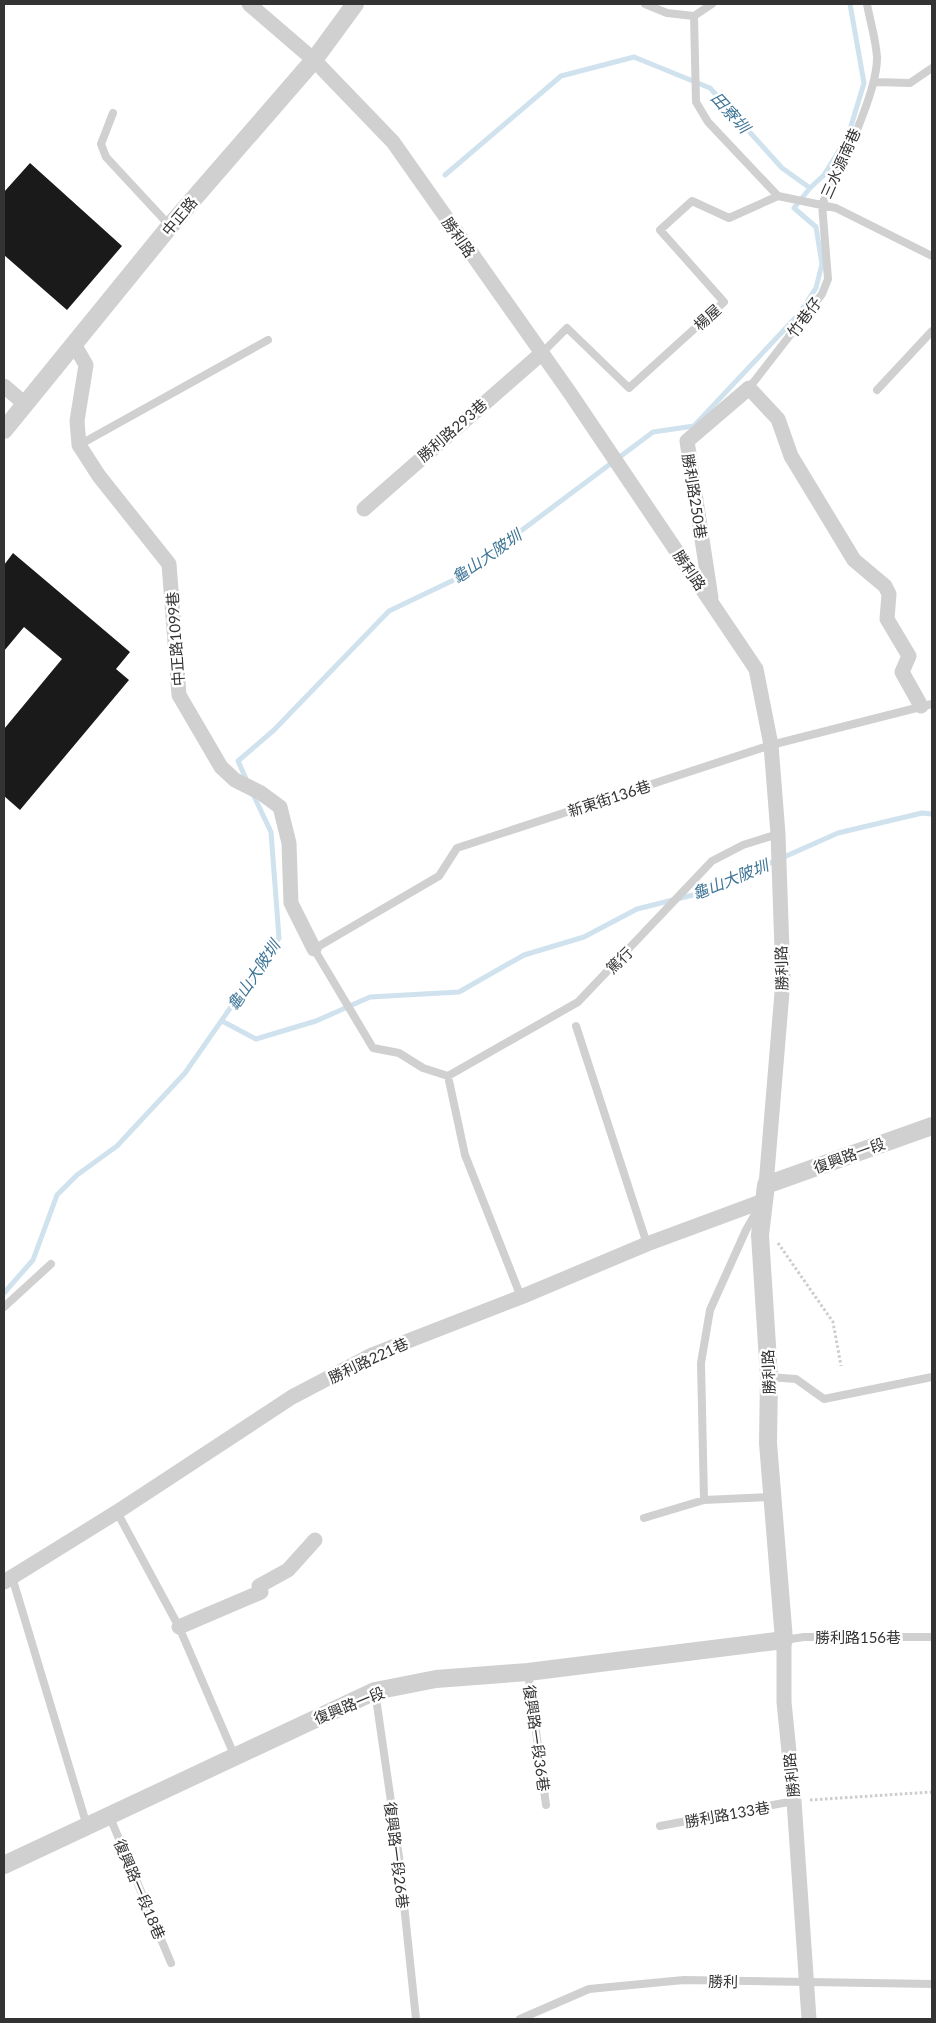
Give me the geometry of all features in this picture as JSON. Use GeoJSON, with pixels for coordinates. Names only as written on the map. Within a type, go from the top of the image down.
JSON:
{"type":"FeatureCollection","features":[{"type":"Feature","properties":{"kind":"street","name":"勝利路"},"geometry":{"type":"LineString","coordinates":[[249,4],[314,60],[393,142],[616,460],[756,669],[771,745],[778,834],[783,980],[760,1236],[769,1376],[768,1443],[784,1640],[784,1702],[794,1801],[810,2019]]}},
{"type":"Feature","properties":{"kind":"street","name":"中正路"},"geometry":{"type":"LineString","coordinates":[[4,430],[170,226],[314,60],[355,4]]}},
{"type":"Feature","properties":{"kind":"street","name":"中正路1099巷"},"geometry":{"type":"LineString","coordinates":[[74,344],[86,365],[77,421],[79,445],[99,476],[169,564],[179,695],[221,768],[280,807],[289,843],[291,902],[314,949]]}},
{"type":"Feature","properties":{"kind":"street","name":"勝利路293巷"},"geometry":{"type":"LineString","coordinates":[[364,509],[542,353]]}},
{"type":"Feature","properties":{"kind":"street"},"geometry":{"type":"LineString","coordinates":[[4,386],[25,404]]}},
{"type":"Feature","properties":{"kind":"street","name":"勝利路250巷"},"geometry":{"type":"LineString","coordinates":[[712,602],[687,441],[749,388]]}},
{"type":"Feature","properties":{"kind":"street"},"geometry":{"type":"LineString","coordinates":[[749,388],[778,419],[791,456],[854,560],[885,586],[889,594],[887,619],[909,656],[902,672],[927,705]]}},
{"type":"Feature","properties":{"kind":"street","name":"復興路一段"},"geometry":{"type":"LineString","coordinates":[[764,1193],[932,1126]]}},
{"type":"Feature","properties":{"kind":"street","name":"勝利路221巷"},"geometry":{"type":"LineString","coordinates":[[8,1579],[117,1512],[292,1397],[372,1355],[521,1297],[764,1193]]}},
{"type":"Feature","properties":{"kind":"street"},"geometry":{"type":"LineString","coordinates":[[179,1627],[261,1592],[259,1586],[288,1570],[315,1540]]}},
{"type":"Feature","properties":{"kind":"street","name":"復興路一段"},"geometry":{"type":"LineString","coordinates":[[4,1866],[375,1691],[436,1679],[528,1672],[784,1640]]}},
{"type":"Feature","properties":{"kind":"lane"},"geometry":{"type":"LineString","coordinates":[[645,4],[667,12],[694,16],[712,4]]}},
{"type":"Feature","properties":{"kind":"lane"},"geometry":{"type":"LineString","coordinates":[[667,12],[668,4]]}},
{"type":"Feature","properties":{"kind":"lane","name":"三水源南巷"},"geometry":{"type":"LineString","coordinates":[[868,4],[877,57],[875,82],[838,174],[822,204],[836,208],[932,256]]}},
{"type":"Feature","properties":{"kind":"lane"},"geometry":{"type":"LineString","coordinates":[[694,16],[696,102],[708,122],[778,196],[822,204]]}},
{"type":"Feature","properties":{"kind":"lane"},"geometry":{"type":"LineString","coordinates":[[875,82],[910,83],[932,68]]}},
{"type":"Feature","properties":{"kind":"lane"},"geometry":{"type":"LineString","coordinates":[[113,113],[101,144],[106,157],[170,226]]}},
{"type":"Feature","properties":{"kind":"lane","name":"楊屋"},"geometry":{"type":"LineString","coordinates":[[542,353],[567,328],[628,388],[724,302],[660,230],[692,200],[729,218],[778,196]]}},
{"type":"Feature","properties":{"kind":"lane","name":"竹巷仔"},"geometry":{"type":"LineString","coordinates":[[749,388],[822,294],[828,279],[822,204]]}},
{"type":"Feature","properties":{"kind":"lane"},"geometry":{"type":"LineString","coordinates":[[877,390],[932,331]]}},
{"type":"Feature","properties":{"kind":"lane"},"geometry":{"type":"LineString","coordinates":[[79,445],[268,340]]}},
{"type":"Feature","properties":{"kind":"lane","name":"新東街136巷"},"geometry":{"type":"LineString","coordinates":[[314,949],[439,876],[458,848],[771,745],[927,705]]}},
{"type":"Feature","properties":{"kind":"lane","name":"篤行"},"geometry":{"type":"LineString","coordinates":[[448,1076],[578,1002],[712,861],[743,845],[778,834]]}},
{"type":"Feature","properties":{"kind":"lane"},"geometry":{"type":"LineString","coordinates":[[314,949],[373,1048],[399,1052],[423,1068],[448,1076],[466,1155],[521,1297]]}},
{"type":"Feature","properties":{"kind":"lane"},"geometry":{"type":"LineString","coordinates":[[576,1026],[647,1244]]}},
{"type":"Feature","properties":{"kind":"lane"},"geometry":{"type":"LineString","coordinates":[[704,1500],[701,1363],[710,1310],[764,1193]]}},
{"type":"Feature","properties":{"kind":"lane"},"geometry":{"type":"LineString","coordinates":[[4,1307],[51,1264]]}},
{"type":"Feature","properties":{"kind":"lane"},"geometry":{"type":"LineString","coordinates":[[769,1376],[796,1379],[824,1399],[932,1378]]}},
{"type":"Feature","properties":{"kind":"lane"},"geometry":{"type":"LineString","coordinates":[[644,1518],[704,1500],[772,1497]]}},
{"type":"Feature","properties":{"kind":"lane"},"geometry":{"type":"LineString","coordinates":[[117,1512],[179,1627],[235,1757]]}},
{"type":"Feature","properties":{"kind":"lane"},"geometry":{"type":"LineString","coordinates":[[8,1579],[87,1826]]}},
{"type":"Feature","properties":{"kind":"lane","name":"勝利路156巷"},"geometry":{"type":"LineString","coordinates":[[784,1640],[804,1637],[932,1637]]}},
{"type":"Feature","properties":{"kind":"lane","name":"復興路一段36巷"},"geometry":{"type":"LineString","coordinates":[[528,1672],[546,1805]]}},
{"type":"Feature","properties":{"kind":"lane","name":"復興路一段26巷"},"geometry":{"type":"LineString","coordinates":[[375,1691],[399,1857],[416,2019]]}},
{"type":"Feature","properties":{"kind":"lane","name":"勝利路133巷"},"geometry":{"type":"LineString","coordinates":[[660,1826],[794,1801]]}},
{"type":"Feature","properties":{"kind":"lane","name":"復興路一段18巷"},"geometry":{"type":"LineString","coordinates":[[109,1815],[171,1962]]}},
{"type":"Feature","properties":{"kind":"lane","name":"勝利"},"geometry":{"type":"LineString","coordinates":[[520,2019],[589,1989],[684,1980],[932,1984]]}},
{"type":"Feature","properties":{"kind":"path"},"geometry":{"type":"LineString","coordinates":[[762,1220],[833,1322],[841,1366]]}},
{"type":"Feature","properties":{"kind":"path"},"geometry":{"type":"LineString","coordinates":[[794,1801],[932,1792]]}},
{"type":"Feature","properties":{"kind":"building"},"geometry":{"type":"Polygon","coordinates":[[[30,163],[122,246],[67,310],[4,255],[4,192],[30,163]]]}},
{"type":"Feature","properties":{"kind":"building"},"geometry":{"type":"Polygon","coordinates":[[[13,553],[130,652],[116,669],[129,680],[20,810],[4,796],[4,729],[62,659],[24,627],[4,651],[4,565],[13,553]]]}},
{"type":"Feature","properties":{"kind":"waterway","name":"田寮圳"},"geometry":{"type":"LineString","coordinates":[[445,175],[561,76],[634,57],[710,88],[782,168],[810,188],[824,175],[848,136],[864,83],[850,4]]}},
{"type":"Feature","properties":{"kind":"waterway","name":"龜山大陂圳"},"geometry":{"type":"LineString","coordinates":[[247,781],[238,761],[274,730],[389,611],[458,578],[653,432],[694,426],[799,314],[816,288],[822,264],[816,227],[794,208],[810,188]]}},
{"type":"Feature","properties":{"kind":"waterway","name":"龜山大陂圳"},"geometry":{"type":"LineString","coordinates":[[4,1293],[33,1260],[57,1195],[77,1175],[117,1146],[185,1073],[279,938],[271,832],[253,794]]}},
{"type":"Feature","properties":{"kind":"waterway","name":"龜山大陂圳"},"geometry":{"type":"LineString","coordinates":[[222,1021],[256,1039],[316,1021],[370,997],[459,992],[524,955],[584,937],[637,909],[705,892],[838,833],[922,813],[932,814]]}}]}
